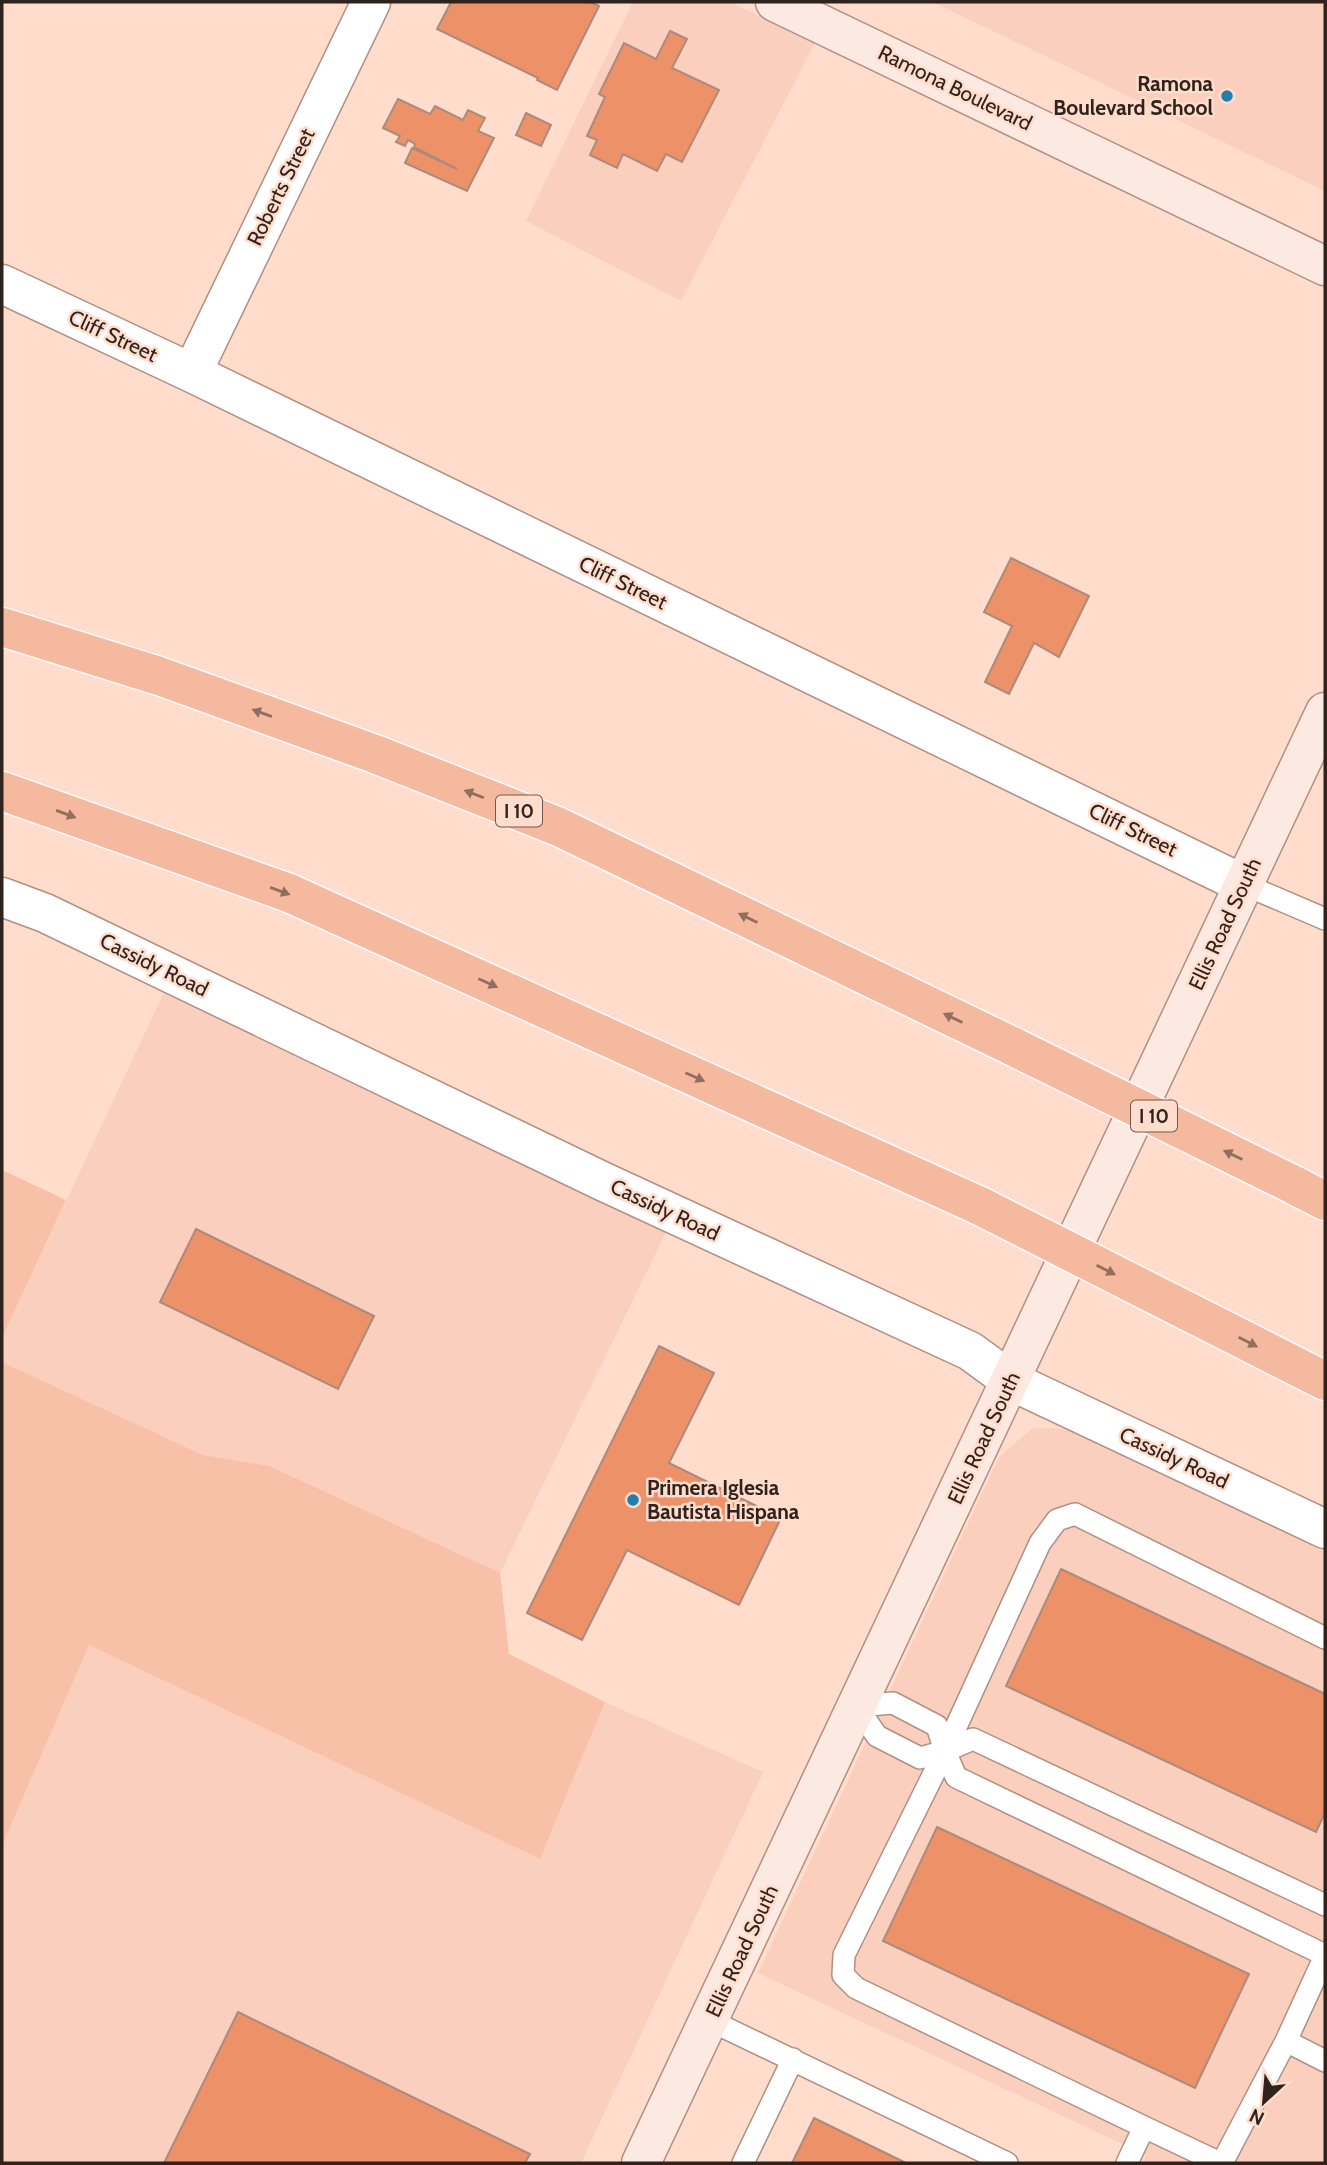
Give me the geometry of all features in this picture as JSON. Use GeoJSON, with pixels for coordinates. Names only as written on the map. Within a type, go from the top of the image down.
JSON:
{"type":"FeatureCollection","features":[{"type":"Feature","properties":{"kind":"highway","name":"I 10"},"geometry":{"type":"LineString","coordinates":[[2,627],[159,676],[375,754],[559,827],[1310,1193]]}},
{"type":"Feature","properties":{"kind":"highway"},"geometry":{"type":"LineString","coordinates":[[2,791],[289,893],[980,1206],[1325,1381]]}},
{"type":"Feature","properties":{"kind":"street","name":"Roberts Street"},"geometry":{"type":"LineString","coordinates":[[192,373],[371,2]]}},
{"type":"Feature","properties":{"kind":"street","name":"Ramona Boulevard"},"geometry":{"type":"LineString","coordinates":[[775,2],[1325,265]]}},
{"type":"Feature","properties":{"kind":"street","name":"Cliff Street"},"geometry":{"type":"LineString","coordinates":[[2,284],[192,373],[1243,884]]}},
{"type":"Feature","properties":{"kind":"street","name":"Ellis Road South"},"geometry":{"type":"LineString","coordinates":[[642,2163],[1325,712]]}},
{"type":"Feature","properties":{"kind":"street","name":"Cassidy Road"},"geometry":{"type":"LineString","coordinates":[[2,897],[45,912],[602,1181],[970,1351],[1011,1381],[1325,1529]]}},
{"type":"Feature","properties":{"kind":"lane"},"geometry":{"type":"LineString","coordinates":[[1243,884],[1325,919]]}},
{"type":"Feature","properties":{"kind":"lane"},"geometry":{"type":"LineString","coordinates":[[856,1706],[893,1703],[937,1726],[945,1751],[956,1777],[1325,1955],[1286,2041],[1221,2163],[856,1987],[843,1975],[845,1955],[945,1751],[1040,1543],[1057,1520],[1075,1514],[1325,1638]]}},
{"type":"Feature","properties":{"kind":"lane"},"geometry":{"type":"LineString","coordinates":[[856,1706],[877,1736],[920,1758],[973,1739],[1325,1905]]}},
{"type":"Feature","properties":{"kind":"lane"},"geometry":{"type":"LineString","coordinates":[[709,2020],[1007,2163]]}},
{"type":"Feature","properties":{"kind":"lane"},"geometry":{"type":"LineString","coordinates":[[1286,2041],[1325,2061]]}},
{"type":"Feature","properties":{"kind":"lane"},"geometry":{"type":"LineString","coordinates":[[744,2163],[793,2059]]}},
{"type":"Feature","properties":{"kind":"lane"},"geometry":{"type":"LineString","coordinates":[[1127,2163],[1144,2127]]}},
{"type":"Feature","properties":{"kind":"shaded area"},"geometry":{"type":"Polygon","coordinates":[[[633,2],[730,2],[815,43],[681,301],[526,221],[633,2]]]}},
{"type":"Feature","properties":{"kind":"shaded area","name":"Ramona Boulevard School"},"geometry":{"type":"Polygon","coordinates":[[[933,2],[1325,2],[1325,191],[933,2]]]}},
{"type":"Feature","properties":{"kind":"shaded area"},"geometry":{"type":"Polygon","coordinates":[[[166,988],[668,1228],[500,1573],[271,1466],[203,1455],[2,1362],[2,1338],[166,988]]]}},
{"type":"Feature","properties":{"kind":"shaded area"},"geometry":{"type":"Polygon","coordinates":[[[2,1170],[66,1200],[2,1338],[2,1170]]]}},
{"type":"Feature","properties":{"kind":"shaded area"},"geometry":{"type":"Polygon","coordinates":[[[2,1362],[203,1455],[270,1466],[500,1573],[509,1654],[605,1702],[540,1859],[89,1645],[2,1846],[2,1362]]]}},
{"type":"Feature","properties":{"kind":"shaded area"},"geometry":{"type":"Polygon","coordinates":[[[1033,1428],[1069,1429],[1325,1550],[1325,2163],[1143,2163],[1146,2155],[758,1973],[999,1457],[1033,1428]]]}},
{"type":"Feature","properties":{"kind":"shaded area"},"geometry":{"type":"Polygon","coordinates":[[[89,1645],[540,1859],[605,1702],[763,1772],[581,2163],[2,2163],[2,1846],[89,1645]]]}},
{"type":"Feature","properties":{"kind":"building"},"geometry":{"type":"Polygon","coordinates":[[[451,2],[590,2],[599,6],[557,90],[437,29],[451,2]]]}},
{"type":"Feature","properties":{"kind":"building"},"geometry":{"type":"Polygon","coordinates":[[[670,31],[687,39],[672,68],[719,90],[682,162],[666,154],[657,171],[623,154],[617,168],[590,155],[597,140],[587,136],[605,97],[599,94],[624,43],[656,59],[670,31]]]}},
{"type":"Feature","properties":{"kind":"building"},"geometry":{"type":"Polygon","coordinates":[[[398,99],[430,114],[435,106],[463,120],[468,110],[485,118],[478,131],[494,138],[467,191],[405,163],[412,148],[457,169],[414,147],[415,144],[408,140],[405,146],[396,142],[400,136],[383,128],[398,99]]]}},
{"type":"Feature","properties":{"kind":"building"},"geometry":{"type":"Polygon","coordinates":[[[526,113],[551,125],[541,146],[516,135],[526,113]]]}},
{"type":"Feature","properties":{"kind":"building"},"geometry":{"type":"Polygon","coordinates":[[[1011,558],[1089,596],[1059,657],[1034,643],[1009,694],[985,682],[1012,626],[984,612],[1011,558]]]}},
{"type":"Feature","properties":{"kind":"building"},"geometry":{"type":"Polygon","coordinates":[[[196,1229],[374,1316],[338,1389],[160,1302],[196,1229]]]}},
{"type":"Feature","properties":{"kind":"building"},"geometry":{"type":"Polygon","coordinates":[[[659,1346],[714,1373],[669,1463],[781,1518],[739,1605],[627,1550],[582,1640],[527,1613],[659,1346]]]}},
{"type":"Feature","properties":{"kind":"building"},"geometry":{"type":"Polygon","coordinates":[[[1061,1569],[1325,1694],[1325,1813],[1316,1832],[1006,1686],[1061,1569]]]}},
{"type":"Feature","properties":{"kind":"building"},"geometry":{"type":"Polygon","coordinates":[[[937,1827],[1249,1974],[1195,2088],[883,1941],[937,1827]]]}},
{"type":"Feature","properties":{"kind":"building"},"geometry":{"type":"Polygon","coordinates":[[[238,2012],[530,2154],[525,2163],[164,2163],[238,2012]]]}},
{"type":"Feature","properties":{"kind":"building"},"geometry":{"type":"Polygon","coordinates":[[[814,2118],[906,2163],[792,2163],[814,2118]]]}},
{"type":"Feature","properties":{"kind":"place","name":"Ramona Boulevard School"},"geometry":{"type":"Point","coordinates":[1227,96]}},
{"type":"Feature","properties":{"kind":"place","name":"Primera Iglesia Bautista Hispana"},"geometry":{"type":"Point","coordinates":[633,1500]}}]}
